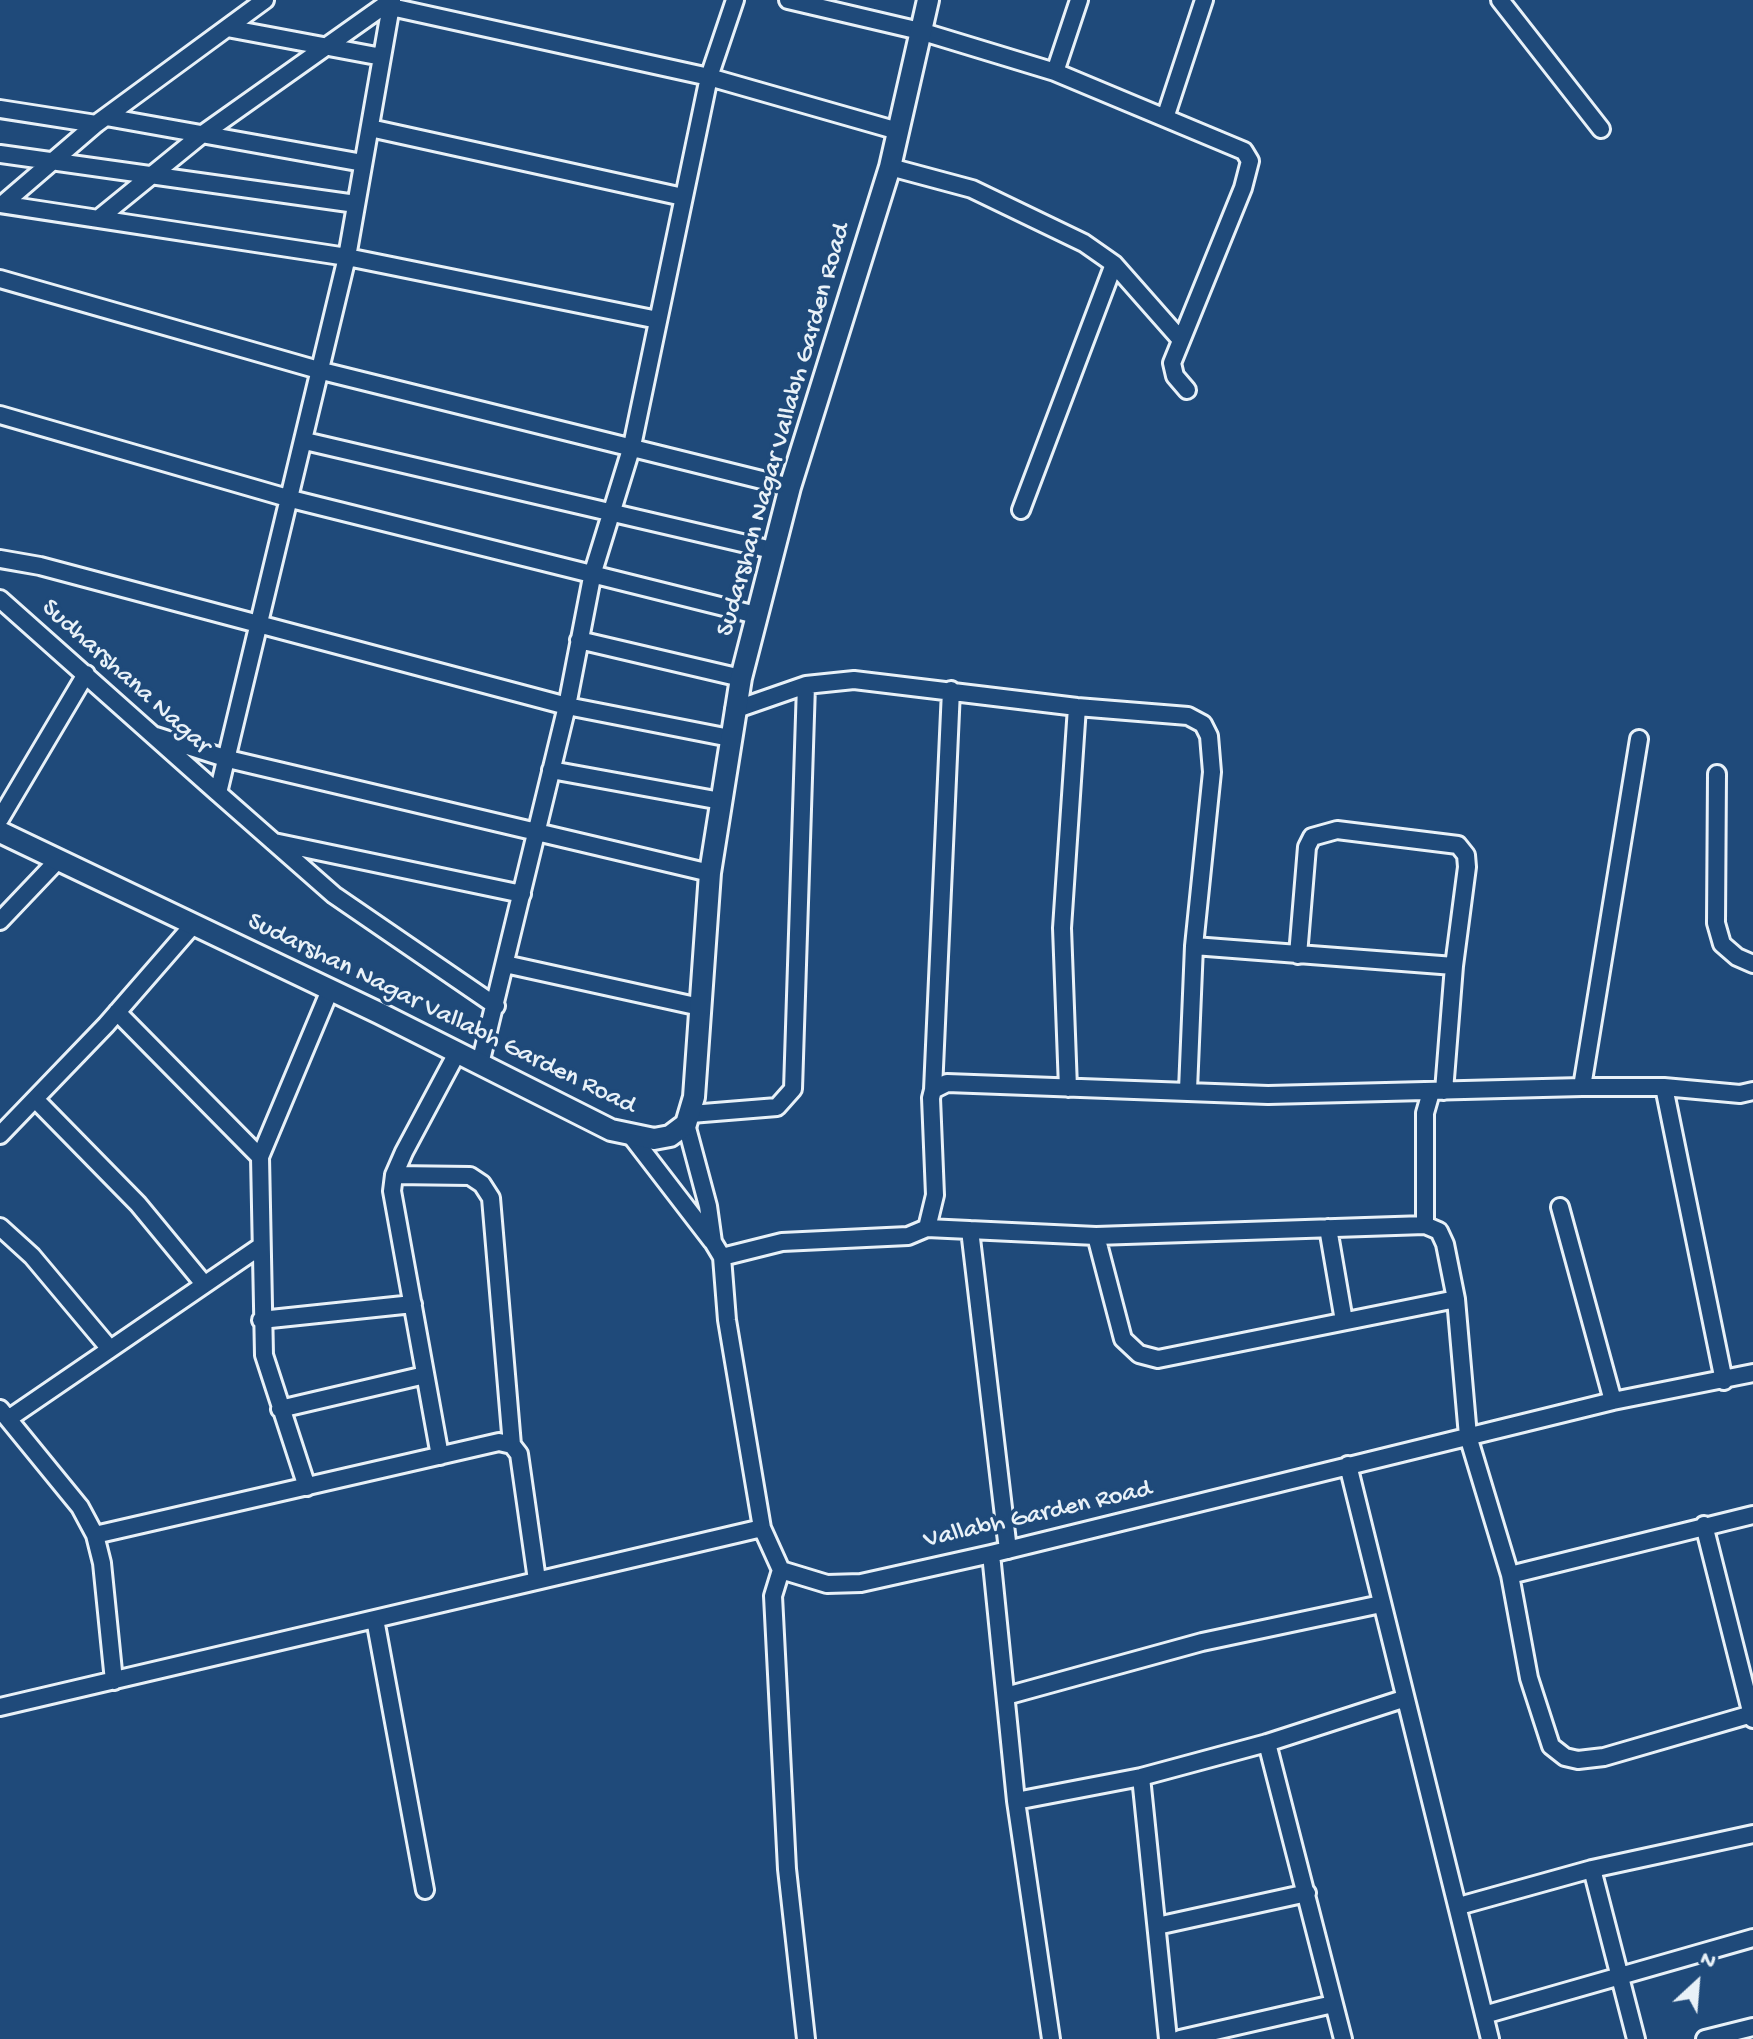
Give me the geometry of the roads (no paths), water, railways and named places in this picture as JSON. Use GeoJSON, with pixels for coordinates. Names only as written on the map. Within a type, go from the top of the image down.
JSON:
{"type":"FeatureCollection","features":[{"type":"Feature","properties":{"kind":"street"},"geometry":{"type":"LineString","coordinates":[[2,204],[101,121],[265,0]]}},
{"type":"Feature","properties":{"kind":"street"},"geometry":{"type":"LineString","coordinates":[[480,1064],[567,706],[593,572],[632,446],[709,77],[735,0]]}},
{"type":"Feature","properties":{"kind":"street"},"geometry":{"type":"LineString","coordinates":[[788,0],[920,31],[1055,72],[1229,142],[1244,151],[1250,161],[1243,188],[1181,340],[1172,370],[1187,390]]}},
{"type":"Feature","properties":{"kind":"street","name":"Sudarshan Nagar Vallabh Garden Road"},"geometry":{"type":"LineString","coordinates":[[0,832],[330,990],[611,1130],[632,1137],[670,1136],[689,1119],[710,873],[734,710],[790,487],[890,167],[928,0]]}},
{"type":"Feature","properties":{"kind":"street"},"geometry":{"type":"LineString","coordinates":[[1055,72],[1079,0]]}},
{"type":"Feature","properties":{"kind":"street"},"geometry":{"type":"LineString","coordinates":[[1165,118],[1204,0]]}},
{"type":"Feature","properties":{"kind":"street"},"geometry":{"type":"LineString","coordinates":[[1500,0],[1601,129]]}},
{"type":"Feature","properties":{"kind":"street"},"geometry":{"type":"LineString","coordinates":[[218,793],[322,371],[347,257],[392,2]]}},
{"type":"Feature","properties":{"kind":"street"},"geometry":{"type":"LineString","coordinates":[[98,219],[200,136],[392,2],[709,77],[898,131]]}},
{"type":"Feature","properties":{"kind":"street"},"geometry":{"type":"LineString","coordinates":[[227,28],[382,57]]}},
{"type":"Feature","properties":{"kind":"street"},"geometry":{"type":"LineString","coordinates":[[0,109],[101,121],[363,163]]}},
{"type":"Feature","properties":{"kind":"street"},"geometry":{"type":"LineString","coordinates":[[370,128],[683,197]]}},
{"type":"Feature","properties":{"kind":"street"},"geometry":{"type":"LineString","coordinates":[[0,154],[356,204]]}},
{"type":"Feature","properties":{"kind":"street"},"geometry":{"type":"LineString","coordinates":[[890,167],[972,189],[1018,208],[1084,243],[1114,264],[1181,340]]}},
{"type":"Feature","properties":{"kind":"street"},"geometry":{"type":"LineString","coordinates":[[2,204],[347,257],[658,320]]}},
{"type":"Feature","properties":{"kind":"street"},"geometry":{"type":"LineString","coordinates":[[1021,510],[1114,264]]}},
{"type":"Feature","properties":{"kind":"street"},"geometry":{"type":"LineString","coordinates":[[0,279],[322,371],[790,487]]}},
{"type":"Feature","properties":{"kind":"street"},"geometry":{"type":"LineString","coordinates":[[0,415],[291,499],[756,615]]}},
{"type":"Feature","properties":{"kind":"street"},"geometry":{"type":"LineString","coordinates":[[305,441],[772,550]]}},
{"type":"Feature","properties":{"kind":"street"},"geometry":{"type":"LineString","coordinates":[[0,559],[40,566],[260,627],[567,706],[730,738]]}},
{"type":"Feature","properties":{"kind":"street","name":"Sudharshana Nagar"},"geometry":{"type":"LineString","coordinates":[[0,599],[334,895],[496,1006]]}},
{"type":"Feature","properties":{"kind":"street"},"geometry":{"type":"LineString","coordinates":[[579,640],[741,678]]}},
{"type":"Feature","properties":{"kind":"street"},"geometry":{"type":"LineString","coordinates":[[0,819],[86,674]]}},
{"type":"Feature","properties":{"kind":"street"},"geometry":{"type":"LineString","coordinates":[[734,710],[806,685],[854,680],[1077,707],[1188,716],[1206,730],[1212,772],[1194,946],[1188,1090]]}},
{"type":"Feature","properties":{"kind":"street"},"geometry":{"type":"LineString","coordinates":[[806,685],[793,1089],[777,1107],[689,1119],[717,1250],[762,1528],[781,1570],[773,1596],[787,1869],[806,2039]]}},
{"type":"Feature","properties":{"kind":"street"},"geometry":{"type":"LineString","coordinates":[[927,1228],[935,1195],[930,1109],[951,690]]}},
{"type":"Feature","properties":{"kind":"street"},"geometry":{"type":"LineString","coordinates":[[1068,1088],[1062,928],[1077,707]]}},
{"type":"Feature","properties":{"kind":"street"},"geometry":{"type":"LineString","coordinates":[[153,735],[228,759],[537,829],[710,873]]}},
{"type":"Feature","properties":{"kind":"street"},"geometry":{"type":"LineString","coordinates":[[1582,1087],[1639,739]]}},
{"type":"Feature","properties":{"kind":"street"},"geometry":{"type":"LineString","coordinates":[[551,770],[721,801]]}},
{"type":"Feature","properties":{"kind":"street"},"geometry":{"type":"LineString","coordinates":[[1717,774],[1716,923],[1722,944],[1737,957],[1753,964]]}},
{"type":"Feature","properties":{"kind":"street"},"geometry":{"type":"LineString","coordinates":[[1298,955],[1307,847],[1312,837],[1337,830],[1442,842],[1458,845],[1466,855],[1438,1092],[1425,1113],[1425,1225]]}},
{"type":"Feature","properties":{"kind":"street"},"geometry":{"type":"LineString","coordinates":[[272,842],[522,894]]}},
{"type":"Feature","properties":{"kind":"street"},"geometry":{"type":"LineString","coordinates":[[0,921],[58,860]]}},
{"type":"Feature","properties":{"kind":"street"},"geometry":{"type":"LineString","coordinates":[[0,1135],[117,1012],[193,925]]}},
{"type":"Feature","properties":{"kind":"street"},"geometry":{"type":"LineString","coordinates":[[1194,946],[1454,966]]}},
{"type":"Feature","properties":{"kind":"street"},"geometry":{"type":"LineString","coordinates":[[505,964],[700,1007]]}},
{"type":"Feature","properties":{"kind":"street"},"geometry":{"type":"LineString","coordinates":[[307,1487],[264,1355],[260,1157],[330,990]]}},
{"type":"Feature","properties":{"kind":"street"},"geometry":{"type":"LineString","coordinates":[[117,1012],[260,1157]]}},
{"type":"Feature","properties":{"kind":"street"},"geometry":{"type":"LineString","coordinates":[[440,1456],[392,1191],[394,1175],[457,1053]]}},
{"type":"Feature","properties":{"kind":"street"},"geometry":{"type":"LineString","coordinates":[[933,1090],[947,1083],[1268,1095],[1582,1087],[1664,1087],[1747,1093]]}},
{"type":"Feature","properties":{"kind":"street"},"geometry":{"type":"LineString","coordinates":[[1664,1087],[1724,1381]]}},
{"type":"Feature","properties":{"kind":"street"},"geometry":{"type":"LineString","coordinates":[[35,1099],[138,1204],[204,1284]]}},
{"type":"Feature","properties":{"kind":"street"},"geometry":{"type":"LineString","coordinates":[[632,1137],[717,1250]]}},
{"type":"Feature","properties":{"kind":"street"},"geometry":{"type":"LineString","coordinates":[[394,1175],[470,1176],[482,1184],[491,1198],[512,1445],[519,1454],[523,1469],[537,1580]]}},
{"type":"Feature","properties":{"kind":"street"},"geometry":{"type":"LineString","coordinates":[[1560,1207],[1613,1401]]}},
{"type":"Feature","properties":{"kind":"street"},"geometry":{"type":"LineString","coordinates":[[717,1250],[782,1242],[908,1236],[927,1228],[1096,1236],[1425,1225],[1439,1231],[1445,1244],[1456,1299],[1468,1436],[1510,1575],[1543,1729],[1551,1746],[1565,1757],[1578,1760],[1604,1757],[1752,1716],[1704,1525]]}},
{"type":"Feature","properties":{"kind":"street"},"geometry":{"type":"LineString","coordinates":[[0,1227],[32,1256],[110,1349]]}},
{"type":"Feature","properties":{"kind":"street"},"geometry":{"type":"LineString","coordinates":[[1328,1228],[1344,1321]]}},
{"type":"Feature","properties":{"kind":"street"},"geometry":{"type":"LineString","coordinates":[[970,1230],[999,1552],[1006,1696],[1016,1801],[1051,2039]]}},
{"type":"Feature","properties":{"kind":"street"},"geometry":{"type":"LineString","coordinates":[[1096,1236],[1123,1339],[1139,1354],[1158,1359],[1456,1299]]}},
{"type":"Feature","properties":{"kind":"street"},"geometry":{"type":"LineString","coordinates":[[114,1681],[95,1535],[80,1507],[4,1414],[110,1349],[261,1246]]}},
{"type":"Feature","properties":{"kind":"street"},"geometry":{"type":"LineString","coordinates":[[261,1320],[413,1304]]}},
{"type":"Feature","properties":{"kind":"street","name":"Vallabh Garden Road"},"geometry":{"type":"LineString","coordinates":[[781,1570],[827,1584],[844,1585],[999,1552],[1613,1401],[1753,1373]]}},
{"type":"Feature","properties":{"kind":"street"},"geometry":{"type":"LineString","coordinates":[[280,1409],[425,1375]]}},
{"type":"Feature","properties":{"kind":"street"},"geometry":{"type":"LineString","coordinates":[[95,1535],[499,1442],[512,1445]]}},
{"type":"Feature","properties":{"kind":"street"},"geometry":{"type":"LineString","coordinates":[[1348,1465],[1403,1699],[1459,1906],[1490,2039]]}},
{"type":"Feature","properties":{"kind":"street"},"geometry":{"type":"LineString","coordinates":[[1510,1575],[1753,1515]]}},
{"type":"Feature","properties":{"kind":"street"},"geometry":{"type":"LineString","coordinates":[[0,1707],[762,1528]]}},
{"type":"Feature","properties":{"kind":"street"},"geometry":{"type":"LineString","coordinates":[[1006,1696],[1202,1642],[1381,1604]]}},
{"type":"Feature","properties":{"kind":"street"},"geometry":{"type":"LineString","coordinates":[[375,1619],[425,1890]]}},
{"type":"Feature","properties":{"kind":"street"},"geometry":{"type":"LineString","coordinates":[[1016,1801],[1141,1777],[1267,1743],[1403,1699]]}},
{"type":"Feature","properties":{"kind":"street"},"geometry":{"type":"LineString","coordinates":[[1267,1743],[1343,2039]]}},
{"type":"Feature","properties":{"kind":"street"},"geometry":{"type":"LineString","coordinates":[[1141,1777],[1168,2039]]}},
{"type":"Feature","properties":{"kind":"street"},"geometry":{"type":"LineString","coordinates":[[1459,1906],[1592,1869],[1753,1834]]}},
{"type":"Feature","properties":{"kind":"street"},"geometry":{"type":"LineString","coordinates":[[1592,1869],[1636,2039]]}},
{"type":"Feature","properties":{"kind":"street"},"geometry":{"type":"LineString","coordinates":[[1157,1926],[1307,1893]]}},
{"type":"Feature","properties":{"kind":"street"},"geometry":{"type":"LineString","coordinates":[[1484,2015],[1753,1938]]}},
{"type":"Feature","properties":{"kind":"street"},"geometry":{"type":"LineString","coordinates":[[1180,2039],[1333,2004]]}},
{"type":"Feature","properties":{"kind":"street"},"geometry":{"type":"LineString","coordinates":[[1705,2039],[1753,2027]]}}]}
